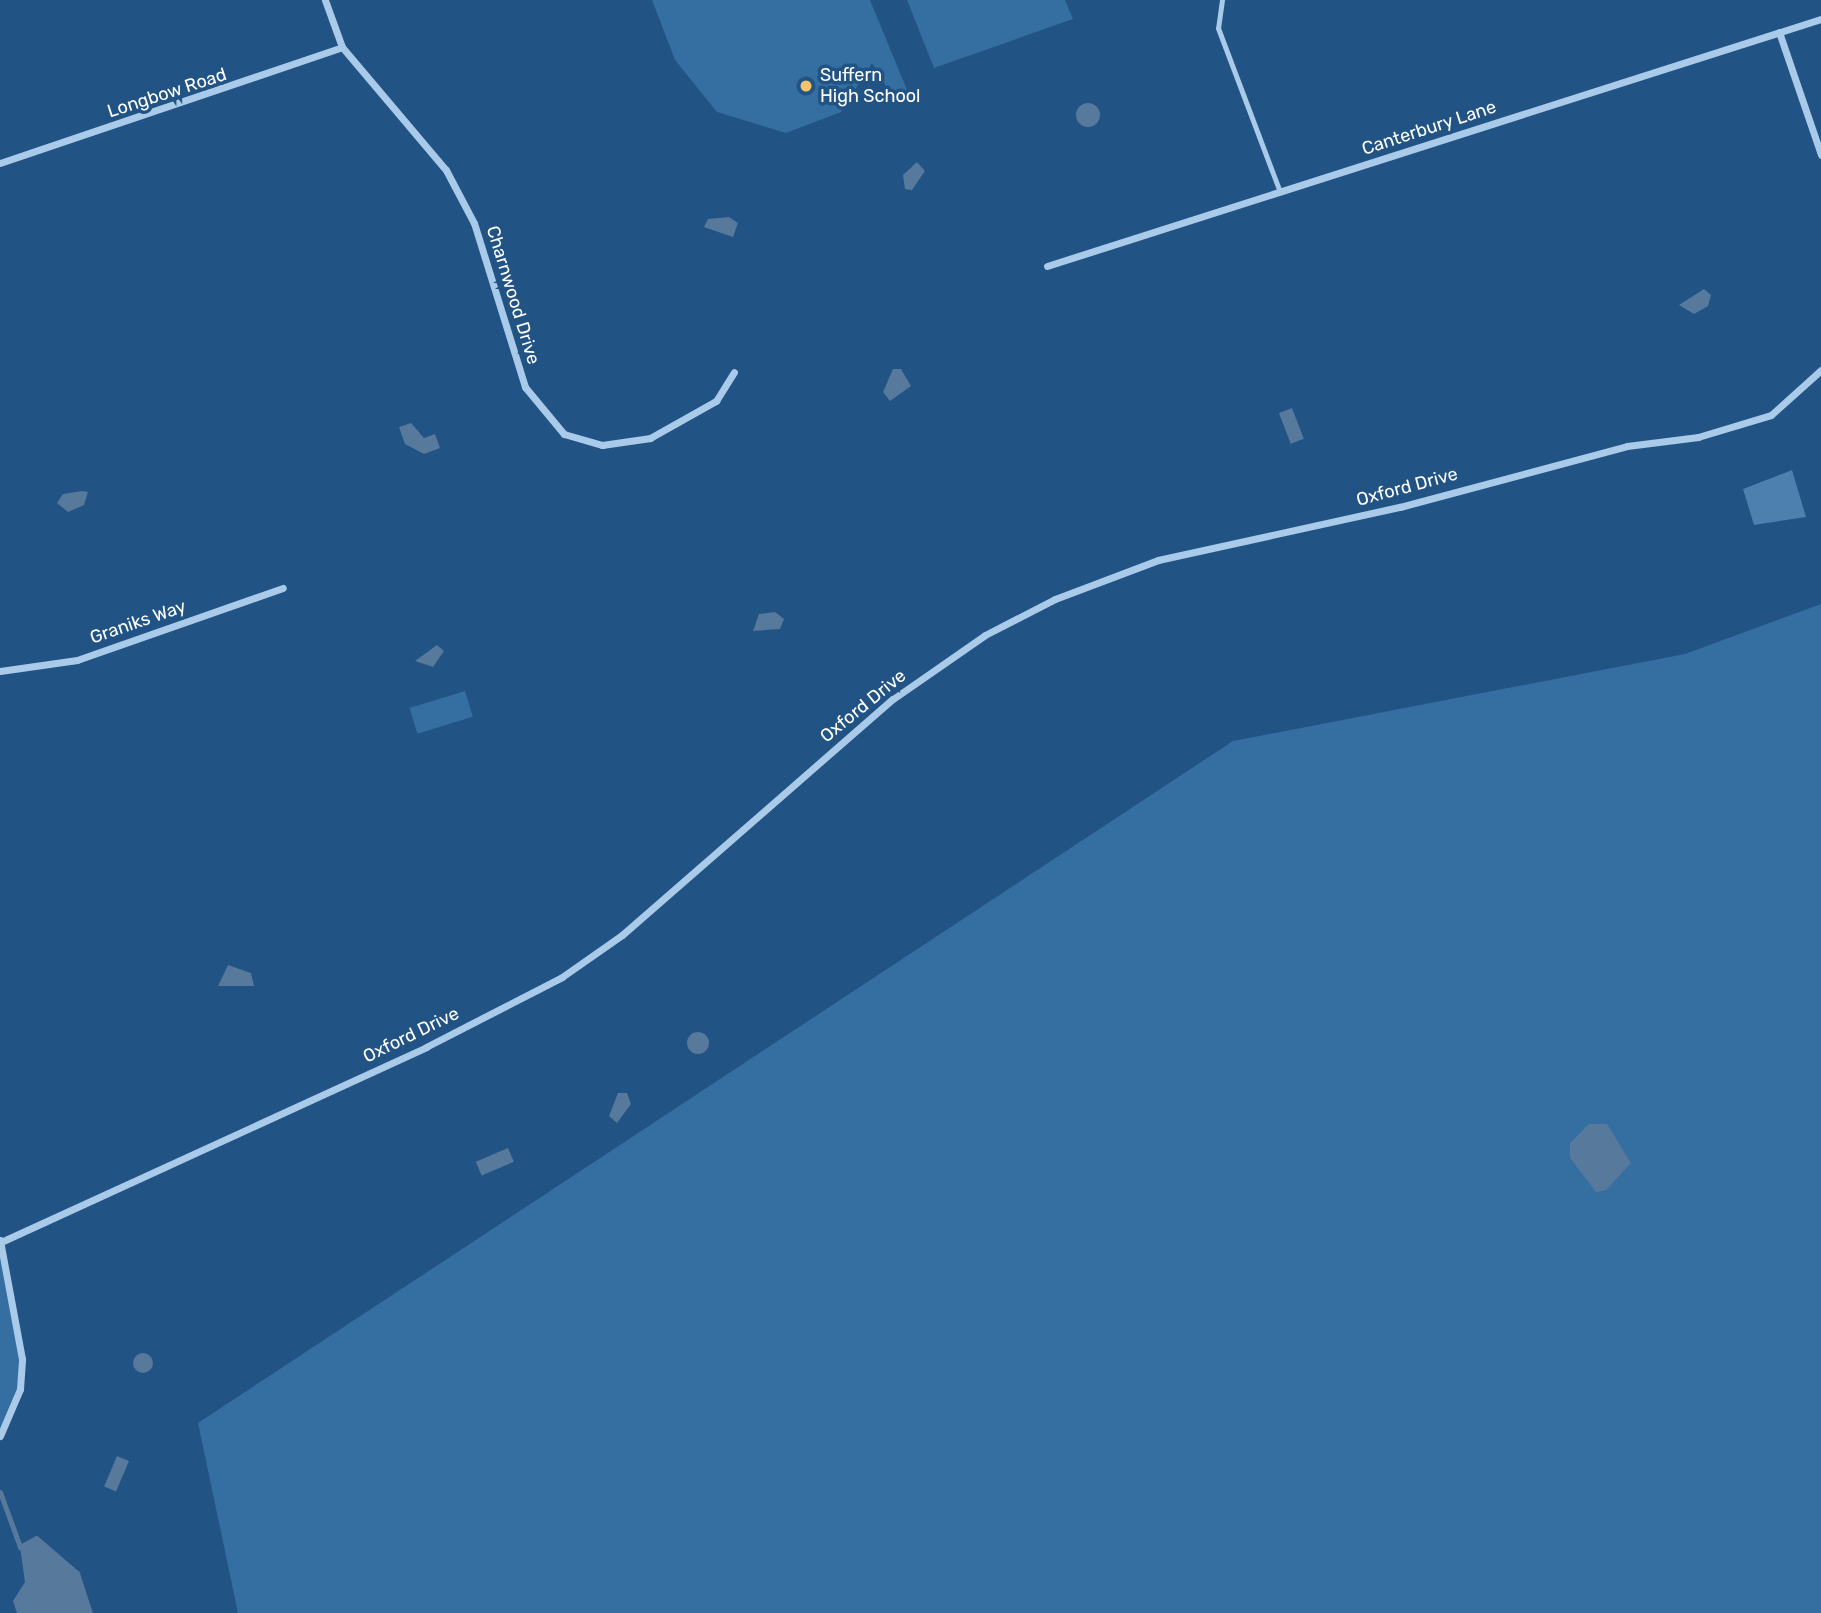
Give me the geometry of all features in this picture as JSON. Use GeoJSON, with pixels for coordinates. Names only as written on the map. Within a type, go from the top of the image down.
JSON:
{"type":"FeatureCollection","features":[{"type":"Feature","properties":{"kind":"street","name":"Charnwood Drive"},"geometry":{"type":"LineString","coordinates":[[325,0],[342,47],[446,170],[474,223],[525,387],[564,434],[602,444],[650,438],[716,401],[734,372]]}},
{"type":"Feature","properties":{"kind":"street","name":"Canterbury Lane"},"geometry":{"type":"LineString","coordinates":[[1047,266],[1821,19]]}},
{"type":"Feature","properties":{"kind":"street"},"geometry":{"type":"LineString","coordinates":[[1779,32],[1821,155]]}},
{"type":"Feature","properties":{"kind":"street","name":"Longbow Road"},"geometry":{"type":"LineString","coordinates":[[0,163],[342,47]]}},
{"type":"Feature","properties":{"kind":"street","name":"Oxford Drive"},"geometry":{"type":"LineString","coordinates":[[0,1241],[426,1047],[562,977],[622,935],[893,699],[985,635],[1055,599],[1158,560],[1400,508],[1530,468],[1710,433],[1771,415],[1821,370]]}},
{"type":"Feature","properties":{"kind":"street","name":"Graniks Way"},"geometry":{"type":"LineString","coordinates":[[0,671],[77,660],[283,588]]}},
{"type":"Feature","properties":{"kind":"street"},"geometry":{"type":"LineString","coordinates":[[0,1241],[22,1359],[20,1389],[0,1436]]}},
{"type":"Feature","properties":{"kind":"lane"},"geometry":{"type":"LineString","coordinates":[[1222,0],[1218,28],[1280,192]]}},
{"type":"Feature","properties":{"kind":"shaded area"},"geometry":{"type":"Polygon","coordinates":[[[652,0],[870,0],[907,90],[890,93],[872,63],[841,112],[786,133],[717,112],[675,60],[652,0]]]}},
{"type":"Feature","properties":{"kind":"shaded area"},"geometry":{"type":"Polygon","coordinates":[[[907,0],[1065,0],[1073,19],[934,68],[907,0]]]}},
{"type":"Feature","properties":{"kind":"shaded area"},"geometry":{"type":"Polygon","coordinates":[[[1088,103],[1096,107],[1100,115],[1096,123],[1088,127],[1080,123],[1076,115],[1080,107],[1088,103]]]}},
{"type":"Feature","properties":{"kind":"shaded area"},"geometry":{"type":"Polygon","coordinates":[[[917,162],[925,171],[912,190],[905,189],[903,175],[917,162]]]}},
{"type":"Feature","properties":{"kind":"shaded area"},"geometry":{"type":"Polygon","coordinates":[[[729,217],[738,223],[733,237],[704,227],[708,219],[729,217]]]}},
{"type":"Feature","properties":{"kind":"shaded area"},"geometry":{"type":"Polygon","coordinates":[[[1704,289],[1711,295],[1708,306],[1694,314],[1679,305],[1704,289]]]}},
{"type":"Feature","properties":{"kind":"shaded area"},"geometry":{"type":"Polygon","coordinates":[[[893,369],[901,369],[911,386],[890,401],[883,392],[893,369]]]}},
{"type":"Feature","properties":{"kind":"shaded area"},"geometry":{"type":"Polygon","coordinates":[[[1292,408],[1304,439],[1291,444],[1279,413],[1292,408]]]}},
{"type":"Feature","properties":{"kind":"shaded area"},"geometry":{"type":"Polygon","coordinates":[[[411,423],[424,438],[435,434],[440,448],[424,454],[405,444],[399,427],[411,423]]]}},
{"type":"Feature","properties":{"kind":"shaded area"},"geometry":{"type":"Polygon","coordinates":[[[88,492],[84,505],[68,512],[57,503],[63,494],[88,492]]]}},
{"type":"Feature","properties":{"kind":"shaded area"},"geometry":{"type":"Polygon","coordinates":[[[1821,604],[1821,1613],[238,1613],[198,1423],[1233,741],[1685,654],[1821,604]]]}},
{"type":"Feature","properties":{"kind":"shaded area"},"geometry":{"type":"Polygon","coordinates":[[[775,612],[784,619],[780,629],[753,631],[759,614],[775,612]]]}},
{"type":"Feature","properties":{"kind":"shaded area"},"geometry":{"type":"Polygon","coordinates":[[[437,645],[444,651],[433,667],[415,661],[437,645]]]}},
{"type":"Feature","properties":{"kind":"shaded area"},"geometry":{"type":"Polygon","coordinates":[[[465,691],[473,717],[417,734],[410,708],[465,691]]]}},
{"type":"Feature","properties":{"kind":"shaded area"},"geometry":{"type":"Polygon","coordinates":[[[228,965],[251,973],[254,986],[218,986],[228,965]]]}},
{"type":"Feature","properties":{"kind":"shaded area"},"geometry":{"type":"Polygon","coordinates":[[[698,1032],[706,1035],[709,1043],[706,1051],[698,1054],[690,1051],[687,1043],[690,1035],[698,1032]]]}},
{"type":"Feature","properties":{"kind":"shaded area"},"geometry":{"type":"Polygon","coordinates":[[[618,1093],[627,1093],[631,1104],[617,1123],[609,1116],[618,1093]]]}},
{"type":"Feature","properties":{"kind":"shaded area"},"geometry":{"type":"Polygon","coordinates":[[[1589,1124],[1607,1124],[1631,1163],[1606,1190],[1596,1192],[1570,1158],[1570,1143],[1589,1124]]]}},
{"type":"Feature","properties":{"kind":"shaded area"},"geometry":{"type":"Polygon","coordinates":[[[508,1148],[514,1162],[482,1175],[476,1162],[508,1148]]]}},
{"type":"Feature","properties":{"kind":"shaded area"},"geometry":{"type":"Polygon","coordinates":[[[0,1240],[22,1359],[20,1389],[0,1436],[0,1240]]]}},
{"type":"Feature","properties":{"kind":"shaded area"},"geometry":{"type":"Polygon","coordinates":[[[139,1353],[147,1353],[153,1363],[147,1373],[139,1373],[133,1367],[133,1359],[139,1353]]]}},
{"type":"Feature","properties":{"kind":"shaded area"},"geometry":{"type":"Polygon","coordinates":[[[117,1456],[129,1461],[116,1491],[104,1486],[117,1456]]]}},
{"type":"Feature","properties":{"kind":"shaded area"},"geometry":{"type":"Polygon","coordinates":[[[36,1538],[77,1573],[90,1613],[17,1613],[13,1601],[25,1582],[20,1547],[36,1538]]]}},
{"type":"Feature","properties":{"kind":"building"},"geometry":{"type":"Polygon","coordinates":[[[1792,470],[1806,517],[1754,525],[1743,489],[1792,470]]]}},
{"type":"Feature","properties":{"kind":"waterway"},"geometry":{"type":"LineString","coordinates":[[0,1492],[20,1547],[36,1538],[77,1573],[90,1613]]}},
{"type":"Feature","properties":{"kind":"place","name":"Suffern High School"},"geometry":{"type":"Point","coordinates":[806,86]}}]}
